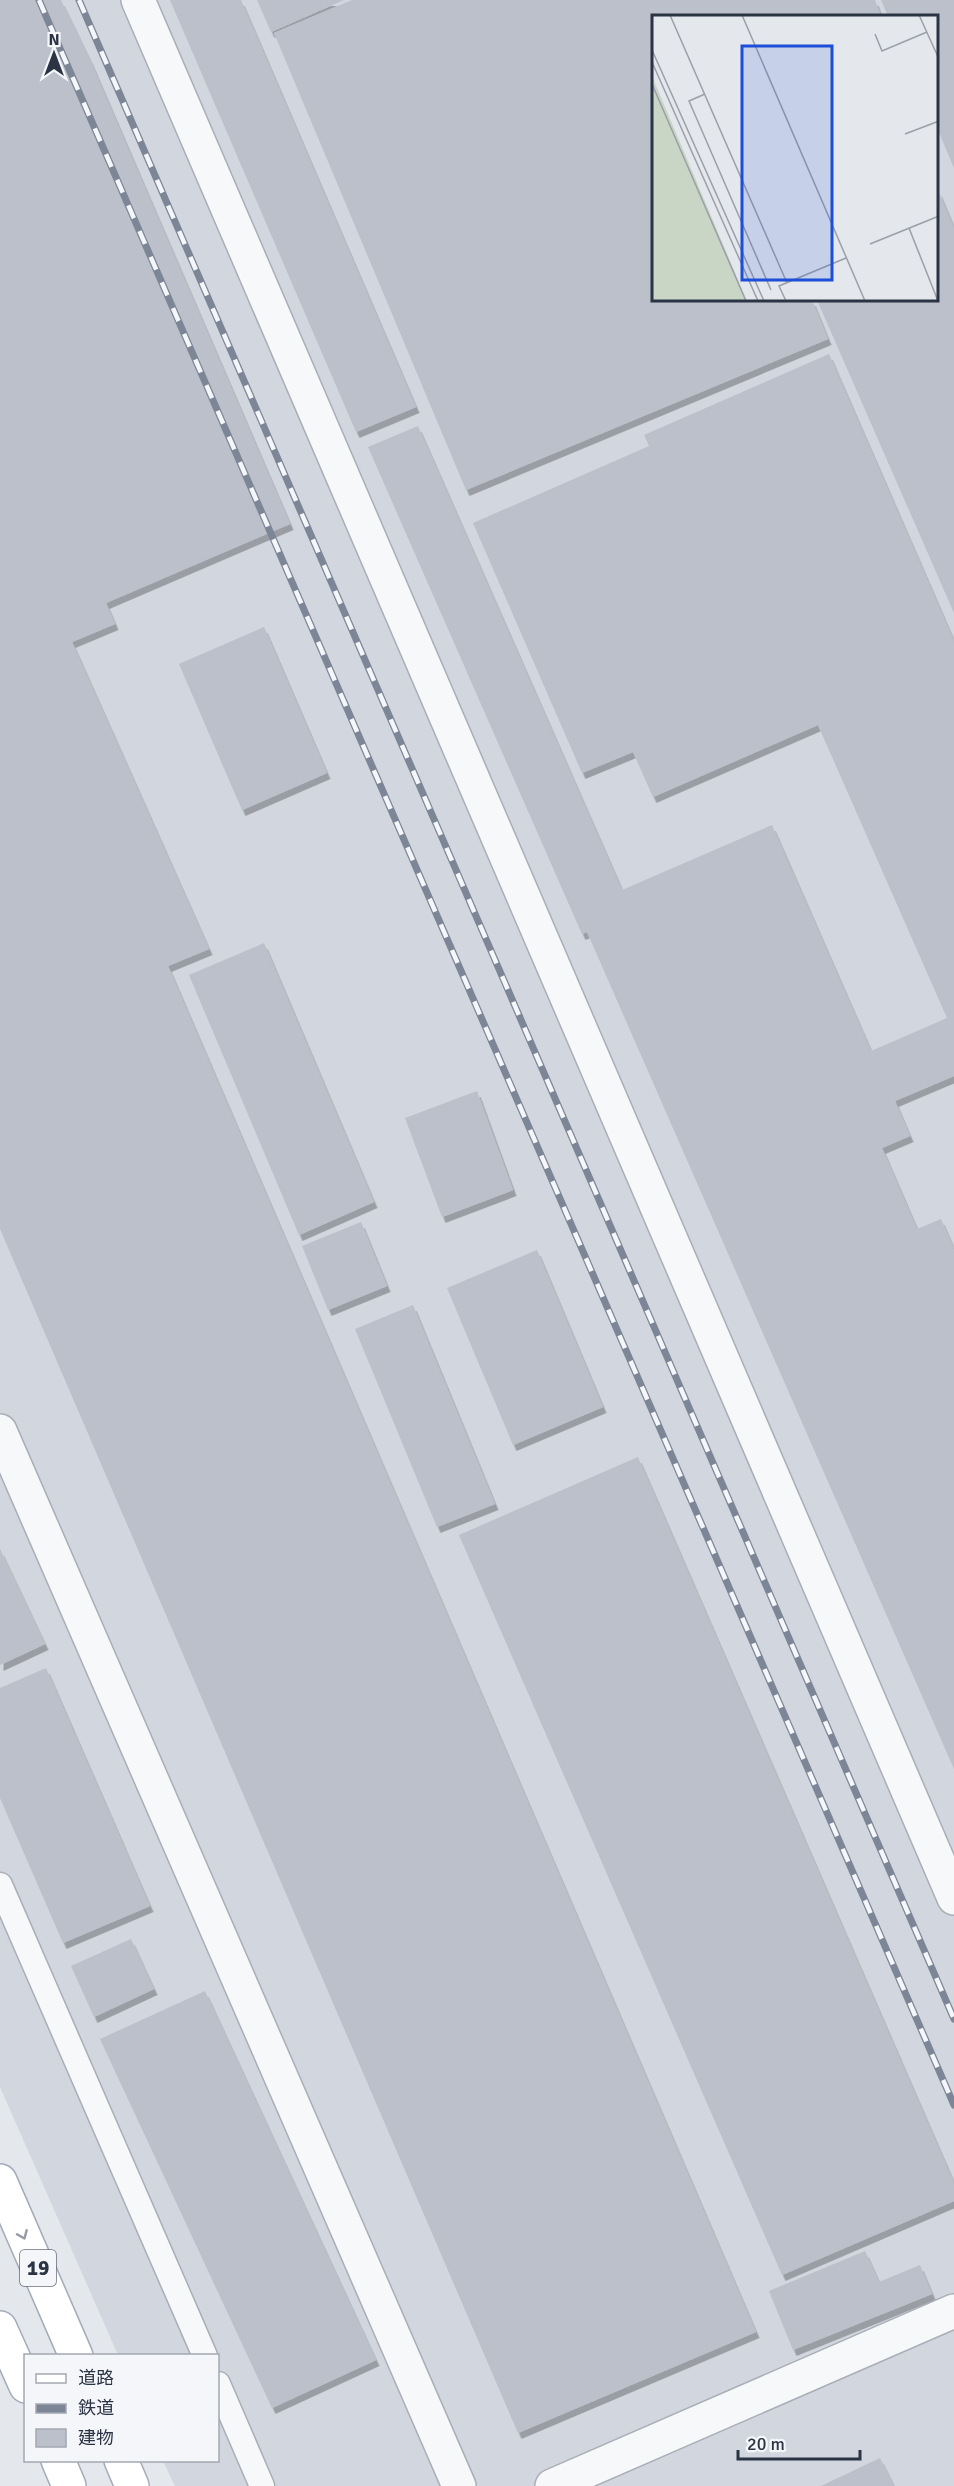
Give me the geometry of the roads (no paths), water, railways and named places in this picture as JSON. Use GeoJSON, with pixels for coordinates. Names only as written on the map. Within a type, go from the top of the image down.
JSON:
{"type":"FeatureCollection","features":[{"type":"Feature","properties":{"kind":"main road","name":"19"},"geometry":{"type":"LineString","coordinates":[[0,2181],[76,2354]]}},
{"type":"Feature","properties":{"kind":"main road"},"geometry":{"type":"LineString","coordinates":[[0,2328],[24,2382]]}},
{"type":"Feature","properties":{"kind":"main road"},"geometry":{"type":"LineString","coordinates":[[59,2462],[69,2486]]}},
{"type":"Feature","properties":{"kind":"main road"},"geometry":{"type":"LineString","coordinates":[[122,2462],[132,2486]]}},
{"type":"Feature","properties":{"kind":"street"},"geometry":{"type":"LineString","coordinates":[[138,0],[954,1898]]}},
{"type":"Feature","properties":{"kind":"street"},"geometry":{"type":"LineString","coordinates":[[0,1431],[459,2486]]}},
{"type":"Feature","properties":{"kind":"street"},"geometry":{"type":"LineString","coordinates":[[552,2486],[954,2311]]}},
{"type":"Feature","properties":{"kind":"lane"},"geometry":{"type":"LineString","coordinates":[[0,1885],[205,2354]]}},
{"type":"Feature","properties":{"kind":"lane"},"geometry":{"type":"LineString","coordinates":[[219,2386],[262,2486]]}},
{"type":"Feature","properties":{"kind":"railway"},"geometry":{"type":"LineString","coordinates":[[39,0],[954,2105]]}},
{"type":"Feature","properties":{"kind":"railway"},"geometry":{"type":"LineString","coordinates":[[79,0],[954,2019]]}}]}
